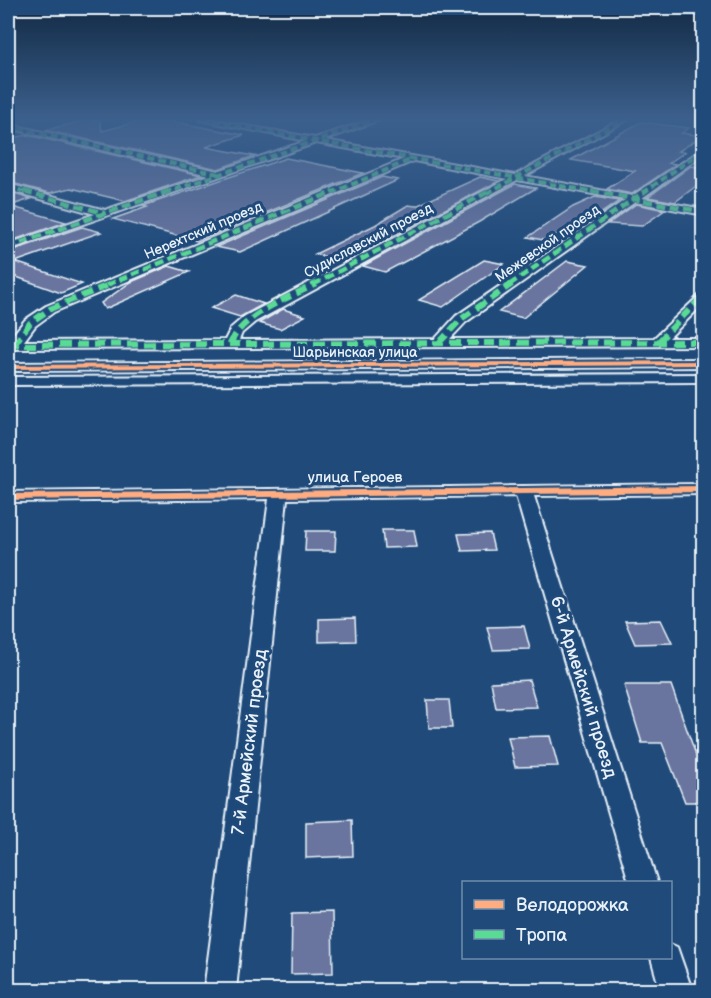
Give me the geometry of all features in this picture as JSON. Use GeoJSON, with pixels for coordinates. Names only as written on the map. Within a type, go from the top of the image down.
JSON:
{"type":"FeatureCollection","features":[{"type":"Feature","properties":{"kind":"street"},"geometry":{"type":"LineString","coordinates":[[186,167],[218,174]]}},
{"type":"Feature","properties":{"kind":"street"},"geometry":{"type":"LineString","coordinates":[[8,247],[239,167]]}},
{"type":"Feature","properties":{"kind":"street","name":"Нерехтский проезд"},"geometry":{"type":"LineString","coordinates":[[11,345],[30,322],[50,309],[393,167]]}},
{"type":"Feature","properties":{"kind":"street"},"geometry":{"type":"LineString","coordinates":[[461,167],[704,212]]}},
{"type":"Feature","properties":{"kind":"street","name":"Судиславский проезд"},"geometry":{"type":"LineString","coordinates":[[230,344],[236,331],[250,320],[537,167]]}},
{"type":"Feature","properties":{"kind":"street","name":"Межевской проезд"},"geometry":{"type":"LineString","coordinates":[[439,343],[461,320],[679,167]]}},
{"type":"Feature","properties":{"kind":"street"},"geometry":{"type":"LineString","coordinates":[[8,186],[104,213]]}},
{"type":"Feature","properties":{"kind":"street"},"geometry":{"type":"LineString","coordinates":[[658,342],[704,295]]}},
{"type":"Feature","properties":{"kind":"street","name":"Шарьинская улица"},"geometry":{"type":"LineString","coordinates":[[11,345],[704,342]]}},
{"type":"Feature","properties":{"kind":"street","name":"Шарьинская улица"},"geometry":{"type":"LineString","coordinates":[[8,367],[704,363]]}},
{"type":"Feature","properties":{"kind":"street"},"geometry":{"type":"LineString","coordinates":[[8,381],[704,378]]}},
{"type":"Feature","properties":{"kind":"street","name":"улица Героев"},"geometry":{"type":"LineString","coordinates":[[8,497],[704,489]]}},
{"type":"Feature","properties":{"kind":"street","name":"6-й Армейский проезд"},"geometry":{"type":"LineString","coordinates":[[524,492],[643,881]]}},
{"type":"Feature","properties":{"kind":"street","name":"7-й Армейский проезд"},"geometry":{"type":"LineString","coordinates":[[220,990],[279,493]]}},
{"type":"Feature","properties":{"kind":"street"},"geometry":{"type":"LineString","coordinates":[[667,959],[676,990]]}},
{"type":"Feature","properties":{"kind":"building"},"geometry":{"type":"Polygon","coordinates":[[[8,167],[164,167],[201,175],[125,201],[71,188],[50,193],[8,182],[8,167]]]}},
{"type":"Feature","properties":{"kind":"building"},"geometry":{"type":"Polygon","coordinates":[[[260,167],[330,167],[363,173],[197,241],[113,219],[147,207],[143,206],[260,167]]]}},
{"type":"Feature","properties":{"kind":"building"},"geometry":{"type":"Polygon","coordinates":[[[609,167],[672,167],[632,194],[607,189],[635,171],[609,167]]]}},
{"type":"Feature","properties":{"kind":"building"},"geometry":{"type":"Polygon","coordinates":[[[690,167],[704,168],[704,180],[675,202],[648,197],[690,167]]]}},
{"type":"Feature","properties":{"kind":"building"},"geometry":{"type":"Polygon","coordinates":[[[382,177],[398,180],[240,252],[216,247],[382,177]]]}},
{"type":"Feature","properties":{"kind":"building"},"geometry":{"type":"Polygon","coordinates":[[[480,177],[499,181],[344,262],[315,254],[375,225],[408,205],[416,206],[480,177]]]}},
{"type":"Feature","properties":{"kind":"building"},"geometry":{"type":"Polygon","coordinates":[[[515,184],[536,188],[479,222],[385,272],[363,266],[515,184]]]}},
{"type":"Feature","properties":{"kind":"building"},"geometry":{"type":"Polygon","coordinates":[[[8,192],[31,199],[9,206],[66,222],[8,242],[8,192]]]}},
{"type":"Feature","properties":{"kind":"building"},"geometry":{"type":"Polygon","coordinates":[[[595,197],[619,201],[575,231],[565,229],[548,241],[528,237],[573,207],[595,197]]]}},
{"type":"Feature","properties":{"kind":"building"},"geometry":{"type":"Polygon","coordinates":[[[636,204],[665,210],[642,226],[608,224],[636,204]]]}},
{"type":"Feature","properties":{"kind":"building"},"geometry":{"type":"Polygon","coordinates":[[[82,227],[101,232],[15,262],[82,284],[61,293],[8,274],[8,252],[82,227]]]}},
{"type":"Feature","properties":{"kind":"building"},"geometry":{"type":"Polygon","coordinates":[[[484,260],[504,264],[443,307],[419,300],[484,260]]]}},
{"type":"Feature","properties":{"kind":"building"},"geometry":{"type":"Polygon","coordinates":[[[567,261],[588,265],[523,318],[499,312],[567,261]]]}},
{"type":"Feature","properties":{"kind":"building"},"geometry":{"type":"Polygon","coordinates":[[[169,266],[189,272],[105,309],[101,303],[131,282],[169,266]]]}},
{"type":"Feature","properties":{"kind":"building"},"geometry":{"type":"Polygon","coordinates":[[[236,295],[264,304],[240,317],[211,308],[236,295]]]}},
{"type":"Feature","properties":{"kind":"building"},"geometry":{"type":"Polygon","coordinates":[[[283,309],[305,316],[280,329],[259,323],[283,309]]]}},
{"type":"Feature","properties":{"kind":"building"},"geometry":{"type":"Polygon","coordinates":[[[382,530],[414,530],[417,547],[384,548],[382,530]]]}},
{"type":"Feature","properties":{"kind":"building"},"geometry":{"type":"Polygon","coordinates":[[[306,531],[336,531],[335,551],[305,551],[306,531]]]}},
{"type":"Feature","properties":{"kind":"building"},"geometry":{"type":"Polygon","coordinates":[[[490,533],[494,550],[462,551],[458,534],[490,533]]]}},
{"type":"Feature","properties":{"kind":"building"},"geometry":{"type":"Polygon","coordinates":[[[355,618],[356,641],[319,642],[319,619],[355,618]]]}},
{"type":"Feature","properties":{"kind":"building"},"geometry":{"type":"Polygon","coordinates":[[[661,620],[672,643],[635,644],[625,621],[661,620]]]}},
{"type":"Feature","properties":{"kind":"building"},"geometry":{"type":"Polygon","coordinates":[[[524,626],[530,649],[493,650],[487,627],[524,626]]]}},
{"type":"Feature","properties":{"kind":"building"},"geometry":{"type":"Polygon","coordinates":[[[529,680],[537,707],[496,708],[491,682],[529,680]]]}},
{"type":"Feature","properties":{"kind":"building"},"geometry":{"type":"Polygon","coordinates":[[[624,685],[671,685],[701,769],[704,769],[704,802],[685,802],[662,743],[642,743],[624,685]]]}},
{"type":"Feature","properties":{"kind":"building"},"geometry":{"type":"Polygon","coordinates":[[[427,700],[449,700],[452,728],[429,728],[427,700]]]}},
{"type":"Feature","properties":{"kind":"building"},"geometry":{"type":"Polygon","coordinates":[[[550,736],[558,766],[515,767],[508,737],[550,736]]]}},
{"type":"Feature","properties":{"kind":"building"},"geometry":{"type":"Polygon","coordinates":[[[352,820],[353,856],[306,858],[306,822],[352,820]]]}},
{"type":"Feature","properties":{"kind":"building"},"geometry":{"type":"Polygon","coordinates":[[[332,912],[333,973],[291,974],[292,913],[332,912]]]}},
{"type":"Feature","properties":{"kind":"marked path"},"geometry":{"type":"LineString","coordinates":[[186,167],[218,174]]}},
{"type":"Feature","properties":{"kind":"marked path"},"geometry":{"type":"LineString","coordinates":[[8,247],[241,167]]}},
{"type":"Feature","properties":{"kind":"marked path"},"geometry":{"type":"LineString","coordinates":[[14,345],[30,323],[50,309],[394,167]]}},
{"type":"Feature","properties":{"kind":"marked path"},"geometry":{"type":"LineString","coordinates":[[457,167],[704,212]]}},
{"type":"Feature","properties":{"kind":"marked path"},"geometry":{"type":"LineString","coordinates":[[230,344],[236,331],[250,319],[536,167]]}},
{"type":"Feature","properties":{"kind":"marked path"},"geometry":{"type":"LineString","coordinates":[[439,343],[461,319],[680,167]]}},
{"type":"Feature","properties":{"kind":"marked path"},"geometry":{"type":"LineString","coordinates":[[8,187],[104,213]]}},
{"type":"Feature","properties":{"kind":"marked path"},"geometry":{"type":"LineString","coordinates":[[658,342],[704,295]]}},
{"type":"Feature","properties":{"kind":"marked path"},"geometry":{"type":"LineString","coordinates":[[8,345],[704,342]]}},
{"type":"Feature","properties":{"kind":"cycle path"},"geometry":{"type":"LineString","coordinates":[[8,367],[704,363]]}},
{"type":"Feature","properties":{"kind":"cycle path"},"geometry":{"type":"LineString","coordinates":[[8,497],[704,489]]}}]}
